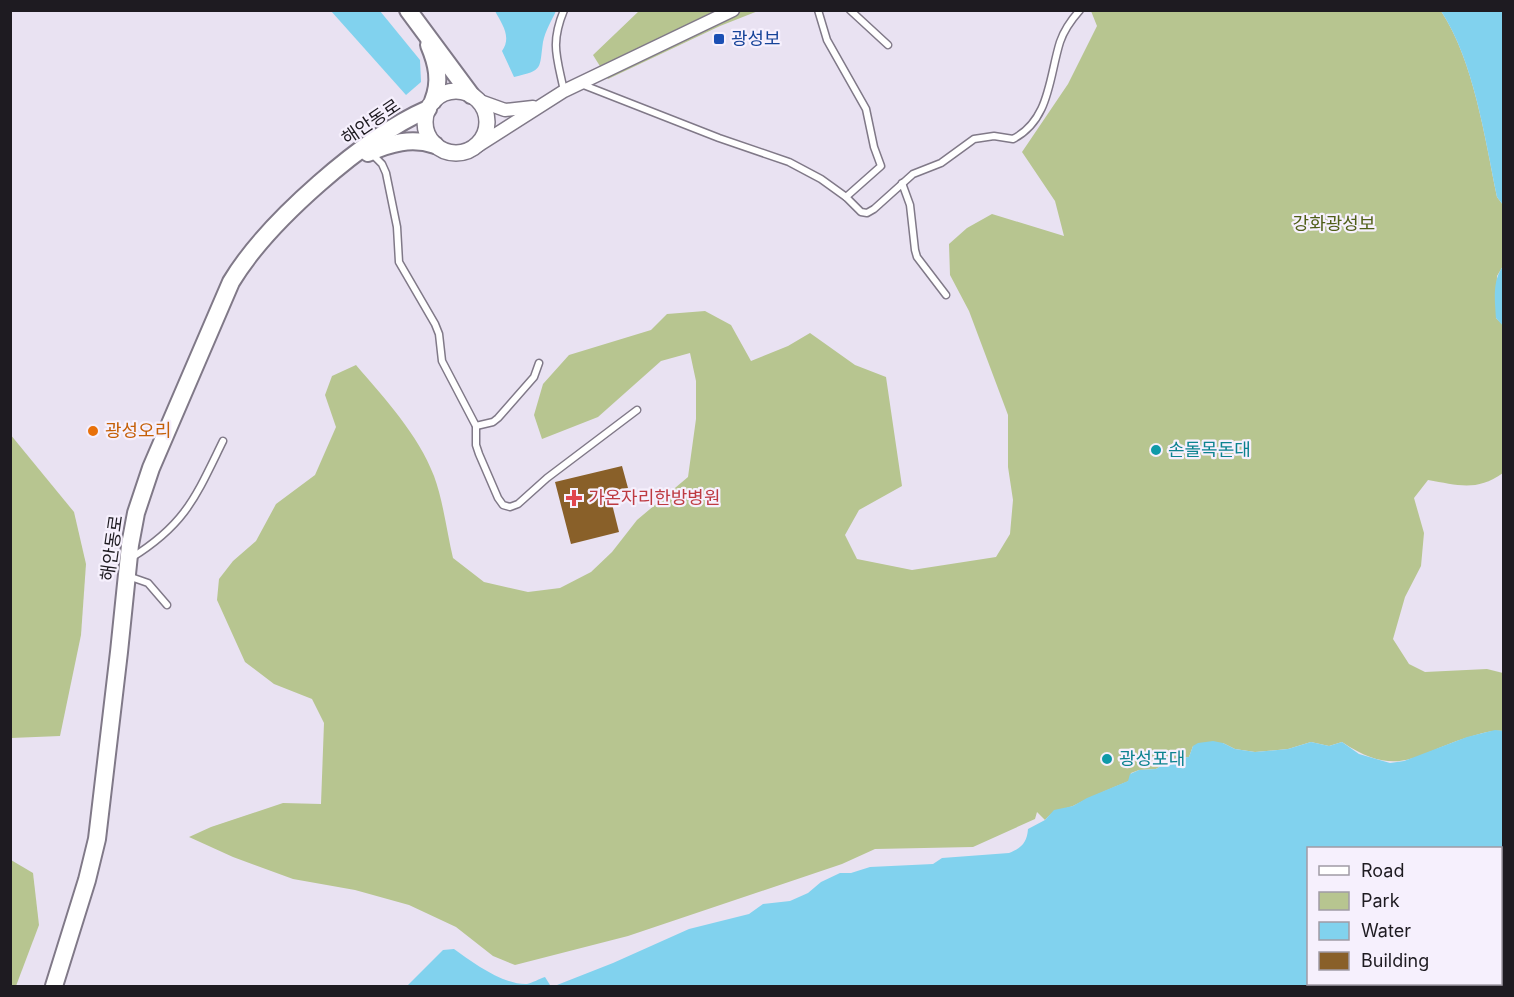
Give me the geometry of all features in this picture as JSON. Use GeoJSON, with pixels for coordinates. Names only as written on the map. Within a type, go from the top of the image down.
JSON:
{"type":"FeatureCollection","features":[{"type":"Feature","properties":{"kind":"main road"},"geometry":{"type":"LineString","coordinates":[[411,14],[476,98]]}},
{"type":"Feature","properties":{"kind":"main road"},"geometry":{"type":"LineString","coordinates":[[411,14],[430,46],[438,72],[437,90],[430,105]]}},
{"type":"Feature","properties":{"kind":"main road","name":"해안동로"},"geometry":{"type":"LineString","coordinates":[[54,987],[87,880],[97,839],[128,568],[136,513],[145,482],[231,282],[259,244],[276,225],[338,169],[382,135],[430,105]]}},
{"type":"Feature","properties":{"kind":"main road","name":"해안동로"},"geometry":{"type":"LineString","coordinates":[[338,169],[370,152],[400,141],[423,141],[435,145]]}},
{"type":"Feature","properties":{"kind":"street"},"geometry":{"type":"LineString","coordinates":[[540,106],[505,110],[461,91],[450,91],[430,105],[425,119],[426,129],[435,145],[453,153],[463,153],[473,149],[564,91],[733,11]]}},
{"type":"Feature","properties":{"kind":"street"},"geometry":{"type":"LineString","coordinates":[[473,149],[486,132],[488,121],[486,111],[476,98]]}},
{"type":"Feature","properties":{"kind":"lane"},"geometry":{"type":"LineString","coordinates":[[564,10],[555,35],[564,91]]}},
{"type":"Feature","properties":{"kind":"lane"},"geometry":{"type":"LineString","coordinates":[[818,10],[827,40],[866,109],[874,147],[881,166],[846,197]]}},
{"type":"Feature","properties":{"kind":"lane"},"geometry":{"type":"LineString","coordinates":[[850,10],[888,45]]}},
{"type":"Feature","properties":{"kind":"lane"},"geometry":{"type":"LineString","coordinates":[[581,83],[719,138],[789,162],[821,179],[846,197],[861,212],[867,213],[874,210],[913,174],[941,163],[974,139],[994,136],[1013,139],[1030,126],[1048,96],[1060,40],[1080,10]]}},
{"type":"Feature","properties":{"kind":"lane"},"geometry":{"type":"LineString","coordinates":[[370,152],[378,158],[386,173],[397,227],[399,262],[435,324],[439,334],[442,361],[476,426],[476,445],[503,505],[510,507],[518,504],[547,478],[637,410]]}},
{"type":"Feature","properties":{"kind":"lane"},"geometry":{"type":"LineString","coordinates":[[902,183],[910,205],[917,257],[946,295]]}},
{"type":"Feature","properties":{"kind":"lane"},"geometry":{"type":"LineString","coordinates":[[476,426],[493,422],[498,418],[534,377],[538,363]]}},
{"type":"Feature","properties":{"kind":"lane"},"geometry":{"type":"LineString","coordinates":[[167,605],[148,584],[128,568],[182,516],[194,499],[223,441]]}},
{"type":"Feature","properties":{"kind":"green space"},"geometry":{"type":"Polygon","coordinates":[[[639,11],[758,11],[720,26],[608,79],[593,55],[639,11]]]}},
{"type":"Feature","properties":{"kind":"green space","name":"강화광성보"},"geometry":{"type":"Polygon","coordinates":[[[1091,11],[1441,11],[1462,53],[1470,77],[1483,126],[1497,197],[1503,205],[1503,266],[1497,276],[1496,318],[1504,326],[1503,473],[1475,485],[1428,480],[1414,498],[1424,533],[1421,566],[1405,597],[1393,639],[1409,664],[1425,672],[1487,669],[1503,673],[1503,731],[1480,734],[1410,759],[1395,761],[1380,760],[1363,754],[1342,742],[1329,746],[1311,742],[1288,749],[1255,752],[1235,749],[1223,743],[1193,746],[1189,757],[1173,759],[1156,769],[1131,773],[1129,781],[1056,811],[1045,820],[1037,812],[1035,819],[973,847],[875,849],[842,864],[628,936],[515,965],[493,956],[456,927],[409,905],[355,890],[293,879],[233,857],[189,837],[211,827],[283,803],[321,804],[324,723],[312,699],[274,684],[245,662],[217,600],[219,579],[233,561],[256,541],[276,504],[315,475],[336,427],[325,395],[332,376],[356,365],[410,431],[427,461],[440,495],[453,558],[484,582],[528,592],[560,588],[591,572],[612,552],[637,520],[688,477],[696,419],[696,381],[690,353],[661,361],[598,417],[542,439],[534,415],[543,384],[569,355],[651,330],[667,314],[705,311],[731,325],[751,361],[788,346],[810,333],[855,365],[886,377],[902,486],[859,510],[845,535],[857,559],[912,570],[996,557],[1010,534],[1013,500],[1008,467],[1008,415],[969,311],[950,275],[949,244],[967,228],[992,214],[1064,236],[1055,201],[1022,152],[1068,84],[1097,26],[1091,11]]]}},
{"type":"Feature","properties":{"kind":"green space"},"geometry":{"type":"Polygon","coordinates":[[[10,434],[74,512],[86,564],[81,635],[60,736],[11,738],[10,434]]]}},
{"type":"Feature","properties":{"kind":"green space"},"geometry":{"type":"Polygon","coordinates":[[[11,860],[33,873],[39,925],[16,986],[10,986],[11,860]]]}},
{"type":"Feature","properties":{"kind":"water"},"geometry":{"type":"Polygon","coordinates":[[[331,11],[380,11],[420,60],[421,82],[406,95],[331,11]]]}},
{"type":"Feature","properties":{"kind":"water"},"geometry":{"type":"Polygon","coordinates":[[[495,11],[556,11],[545,34],[540,63],[535,70],[514,77],[502,51],[506,36],[495,11]]]}},
{"type":"Feature","properties":{"kind":"water"},"geometry":{"type":"Polygon","coordinates":[[[1441,11],[1503,11],[1503,205],[1497,197],[1483,126],[1470,77],[1462,53],[1441,11]]]}},
{"type":"Feature","properties":{"kind":"water"},"geometry":{"type":"Polygon","coordinates":[[[1503,266],[1503,326],[1496,318],[1495,297],[1497,278],[1503,266]]]}},
{"type":"Feature","properties":{"kind":"water"},"geometry":{"type":"Polygon","coordinates":[[[1495,730],[1504,731],[1503,986],[407,986],[443,950],[454,949],[488,972],[508,981],[527,984],[545,977],[550,985],[557,985],[689,929],[749,914],[763,904],[790,901],[808,893],[821,882],[840,873],[851,873],[870,867],[933,864],[942,858],[1009,853],[1023,844],[1028,829],[1045,820],[1054,810],[1073,806],[1128,781],[1130,774],[1139,770],[1156,769],[1173,759],[1189,757],[1193,746],[1198,743],[1213,741],[1235,749],[1255,752],[1288,749],[1311,742],[1329,746],[1342,742],[1359,754],[1390,763],[1404,761],[1467,737],[1495,730]]]}},
{"type":"Feature","properties":{"kind":"building","name":"가온자리한방병원"},"geometry":{"type":"Polygon","coordinates":[[[622,466],[628,488],[609,492],[619,532],[571,544],[555,482],[622,466]]]}},
{"type":"Feature","properties":{"kind":"place","name":"광성보"},"geometry":{"type":"Point","coordinates":[719,39]}},
{"type":"Feature","properties":{"kind":"place","name":"광성오리"},"geometry":{"type":"Point","coordinates":[93,431]}},
{"type":"Feature","properties":{"kind":"place","name":"손돌목돈대"},"geometry":{"type":"Point","coordinates":[1156,450]}},
{"type":"Feature","properties":{"kind":"place","name":"가온자리한방병원"},"geometry":{"type":"Point","coordinates":[574,498]}},
{"type":"Feature","properties":{"kind":"place","name":"광성포대"},"geometry":{"type":"Point","coordinates":[1107,759]}}]}
